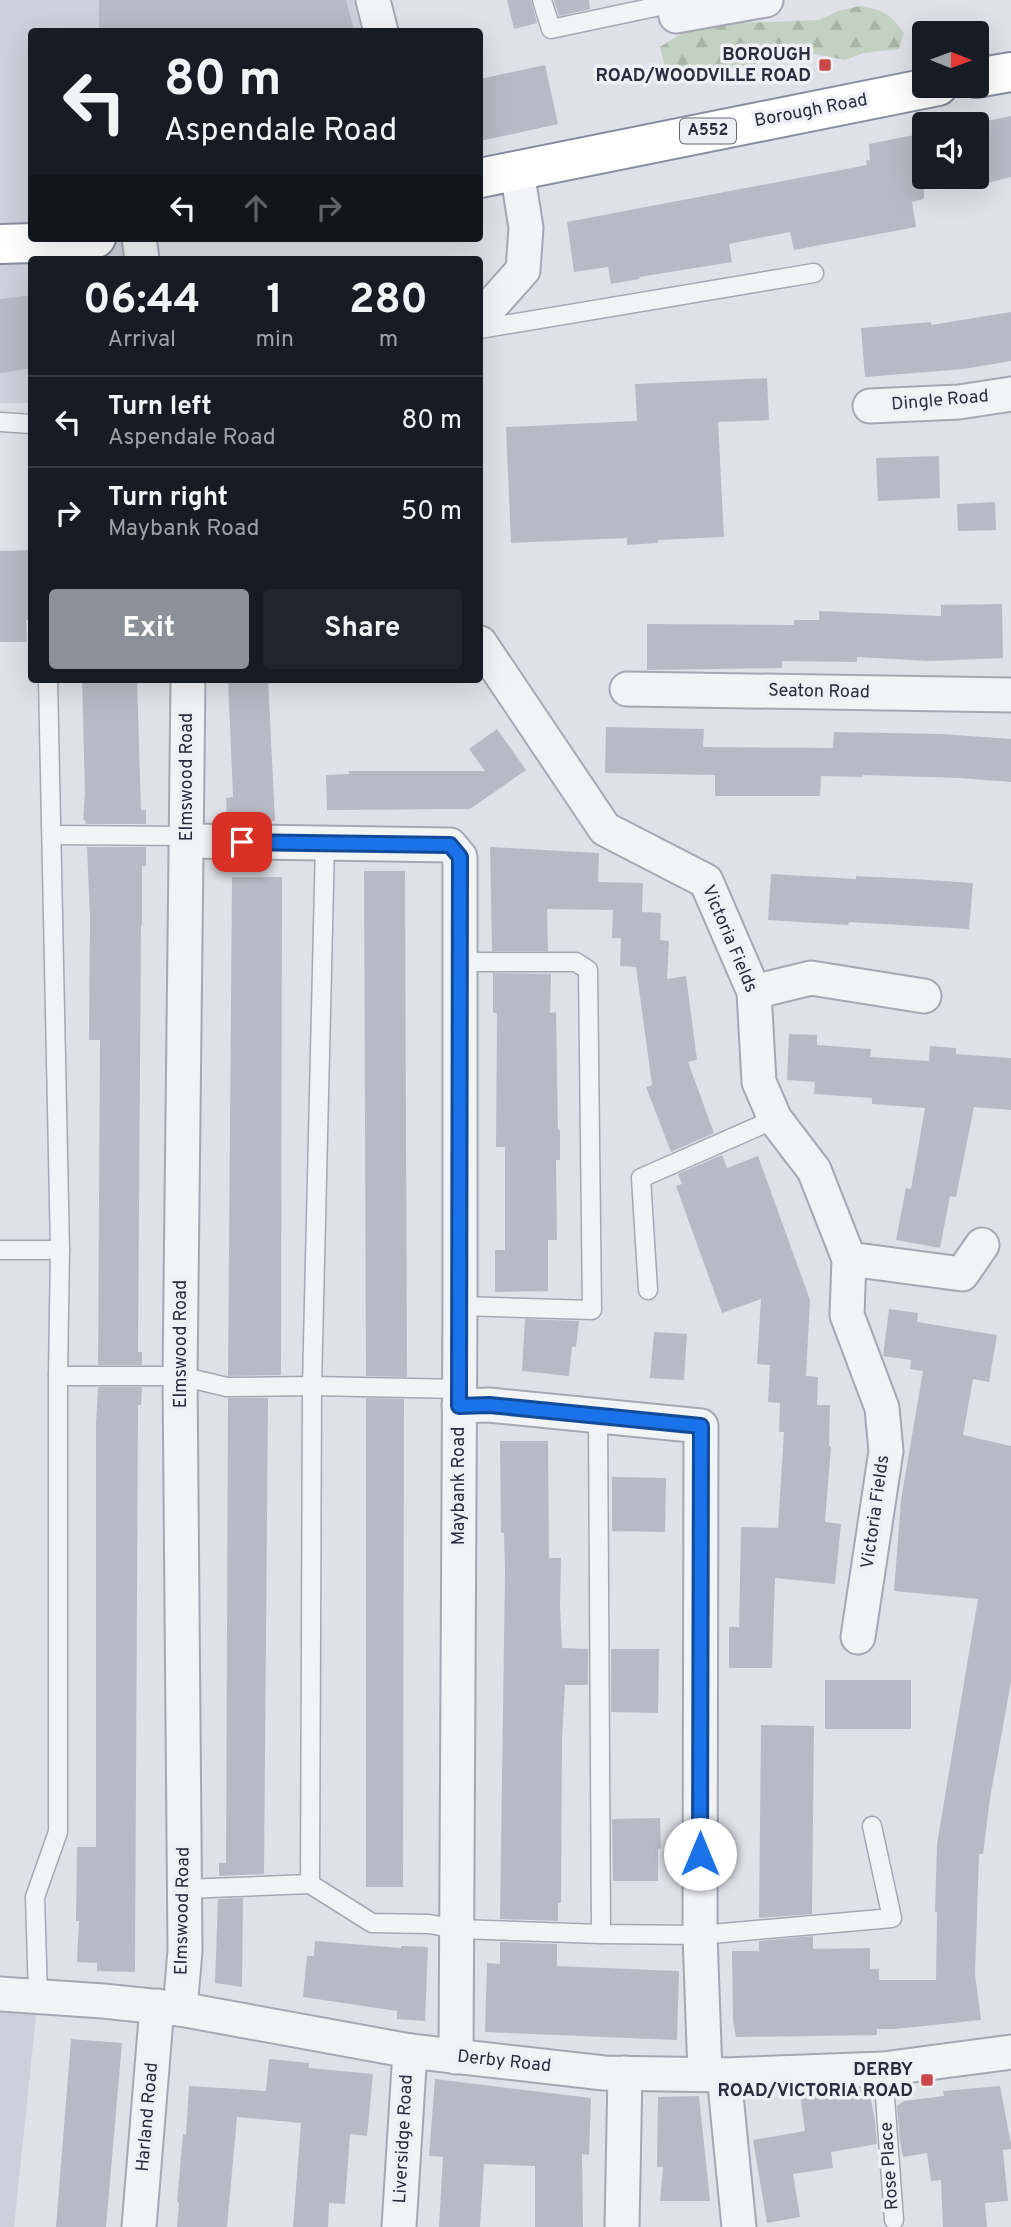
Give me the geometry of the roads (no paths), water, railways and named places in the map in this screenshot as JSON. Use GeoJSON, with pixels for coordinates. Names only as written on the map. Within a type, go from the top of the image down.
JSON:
{"type":"FeatureCollection","features":[{"type":"Feature","properties":{"kind":"highway"},"geometry":{"type":"LineString","coordinates":[[989,76],[1011,72]]}},
{"type":"Feature","properties":{"kind":"highway","name":"Borough Road"},"geometry":{"type":"LineString","coordinates":[[483,177],[912,91]]}},
{"type":"Feature","properties":{"kind":"highway"},"geometry":{"type":"LineString","coordinates":[[0,244],[65,242]]}},
{"type":"Feature","properties":{"kind":"street"},"geometry":{"type":"LineString","coordinates":[[373,0],[380,28]]}},
{"type":"Feature","properties":{"kind":"street"},"geometry":{"type":"LineString","coordinates":[[675,6],[766,0]]}},
{"type":"Feature","properties":{"kind":"street"},"geometry":{"type":"LineString","coordinates":[[483,315],[523,270],[526,228],[517,171]]}},
{"type":"Feature","properties":{"kind":"street","name":"Dingle Road"},"geometry":{"type":"LineString","coordinates":[[870,406],[959,402],[1011,394]]}},
{"type":"Feature","properties":{"kind":"street","name":"Victoria Fields"},"geometry":{"type":"LineString","coordinates":[[483,647],[605,829],[706,881],[754,992],[759,1083],[775,1119],[814,1170],[849,1259],[847,1315],[882,1408],[886,1451],[858,1637]]}},
{"type":"Feature","properties":{"kind":"street","name":"Elmswood Road"},"geometry":{"type":"LineString","coordinates":[[169,2007],[184,1951],[180,1376],[188,683]]}},
{"type":"Feature","properties":{"kind":"street","name":"Seaton Road"},"geometry":{"type":"LineString","coordinates":[[627,689],[1011,695]]}},
{"type":"Feature","properties":{"kind":"street","name":"Maybank Road"},"geometry":{"type":"LineString","coordinates":[[187,838],[325,844],[450,845],[460,857],[456,2057]]}},
{"type":"Feature","properties":{"kind":"street"},"geometry":{"type":"LineString","coordinates":[[754,992],[811,978],[924,996]]}},
{"type":"Feature","properties":{"kind":"street"},"geometry":{"type":"LineString","coordinates":[[849,1259],[962,1274],[982,1245]]}},
{"type":"Feature","properties":{"kind":"street"},"geometry":{"type":"LineString","coordinates":[[460,1398],[489,1405],[701,1426],[700,1934],[715,2075],[739,2227]]}},
{"type":"Feature","properties":{"kind":"street","name":"Derby Road"},"geometry":{"type":"LineString","coordinates":[[0,1994],[169,2007],[410,2051],[604,2073],[715,2075],[883,2069],[1011,2052]]}},
{"type":"Feature","properties":{"kind":"street","name":"Harland Road"},"geometry":{"type":"LineString","coordinates":[[139,2227],[169,2007]]}},
{"type":"Feature","properties":{"kind":"street","name":"Liversidge Road"},"geometry":{"type":"LineString","coordinates":[[399,2227],[410,2051]]}},
{"type":"Feature","properties":{"kind":"street"},"geometry":{"type":"LineString","coordinates":[[622,2227],[625,2073]]}},
{"type":"Feature","properties":{"kind":"lane"},"geometry":{"type":"LineString","coordinates":[[542,0],[551,29],[675,6]]}},
{"type":"Feature","properties":{"kind":"lane"},"geometry":{"type":"LineString","coordinates":[[483,329],[814,273]]}},
{"type":"Feature","properties":{"kind":"lane"},"geometry":{"type":"LineString","coordinates":[[0,422],[28,424]]}},
{"type":"Feature","properties":{"kind":"lane"},"geometry":{"type":"LineString","coordinates":[[38,1997],[35,1897],[58,1832],[60,1250],[48,683]]}},
{"type":"Feature","properties":{"kind":"lane"},"geometry":{"type":"LineString","coordinates":[[52,835],[187,838]]}},
{"type":"Feature","properties":{"kind":"lane"},"geometry":{"type":"LineString","coordinates":[[310,1884],[312,1386],[325,844]]}},
{"type":"Feature","properties":{"kind":"lane"},"geometry":{"type":"LineString","coordinates":[[460,962],[576,962],[588,970],[592,1310],[460,1306]]}},
{"type":"Feature","properties":{"kind":"lane"},"geometry":{"type":"LineString","coordinates":[[648,1290],[641,1178],[775,1119]]}},
{"type":"Feature","properties":{"kind":"lane"},"geometry":{"type":"LineString","coordinates":[[0,1250],[60,1250]]}},
{"type":"Feature","properties":{"kind":"lane"},"geometry":{"type":"LineString","coordinates":[[58,1376],[180,1376],[227,1387],[312,1386],[460,1398]]}},
{"type":"Feature","properties":{"kind":"lane"},"geometry":{"type":"LineString","coordinates":[[598,1415],[601,1934]]}},
{"type":"Feature","properties":{"kind":"lane"},"geometry":{"type":"LineString","coordinates":[[184,1889],[310,1884],[372,1923],[601,1934],[700,1934],[892,1918],[872,1826]]}},
{"type":"Feature","properties":{"kind":"lane","name":"Rose Place"},"geometry":{"type":"LineString","coordinates":[[883,2069],[894,2220]]}},
{"type":"Feature","properties":{"kind":"place","name":"BOROUGH ROAD/WOODVILLE ROAD"},"geometry":{"type":"Point","coordinates":[825,65]}},
{"type":"Feature","properties":{"kind":"place","name":"DERBY ROAD/VICTORIA ROAD"},"geometry":{"type":"Point","coordinates":[927,2080]}}]}
